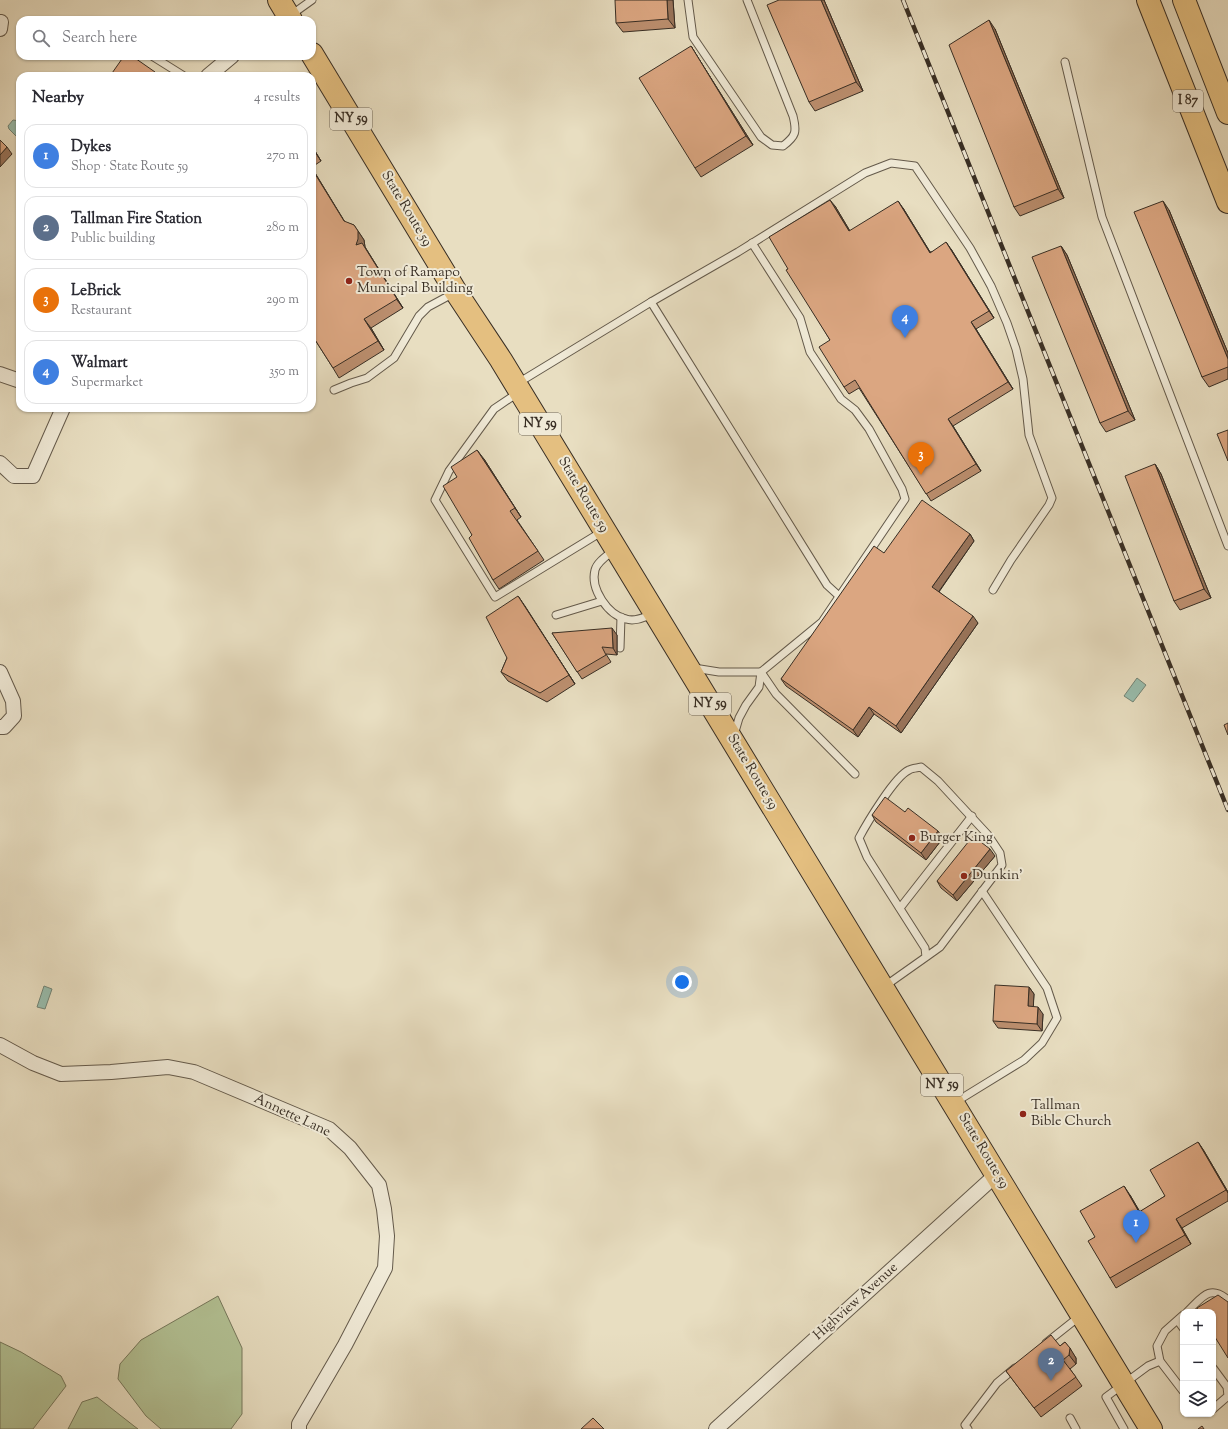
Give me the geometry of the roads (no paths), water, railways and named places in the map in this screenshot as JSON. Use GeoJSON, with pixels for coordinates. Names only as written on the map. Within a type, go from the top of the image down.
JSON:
{"type":"FeatureCollection","features":[{"type":"Feature","properties":{"kind":"main road"},"geometry":{"type":"LineString","coordinates":[[1140,0],[1218,176]]}},
{"type":"Feature","properties":{"kind":"main road","name":"I 87"},"geometry":{"type":"LineString","coordinates":[[1148,0],[1228,202]]}},
{"type":"Feature","properties":{"kind":"main road","name":"I 87"},"geometry":{"type":"LineString","coordinates":[[1184,0],[1228,113]]}},
{"type":"Feature","properties":{"kind":"main road"},"geometry":{"type":"LineString","coordinates":[[1196,0],[1228,101]]}},
{"type":"Feature","properties":{"kind":"main road","name":"State Route 59"},"geometry":{"type":"LineString","coordinates":[[316,60],[456,292],[518,388],[688,666],[1151,1429]]}},
{"type":"Feature","properties":{"kind":"street"},"geometry":{"type":"LineString","coordinates":[[213,72],[227,60]]}},
{"type":"Feature","properties":{"kind":"street"},"geometry":{"type":"LineString","coordinates":[[0,374],[16,380]]}},
{"type":"Feature","properties":{"kind":"street"},"geometry":{"type":"LineString","coordinates":[[0,463],[14,476],[33,476],[60,412]]}},
{"type":"Feature","properties":{"kind":"street"},"geometry":{"type":"LineString","coordinates":[[0,727],[4,727],[14,716],[13,701],[1,675]]}},
{"type":"Feature","properties":{"kind":"street","name":"Annette Lane"},"geometry":{"type":"LineString","coordinates":[[0,1046],[33,1063],[61,1074],[111,1072],[168,1067],[194,1072],[328,1129],[350,1148],[379,1185],[387,1229],[384,1268],[345,1345],[299,1424],[299,1429]]}},
{"type":"Feature","properties":{"kind":"street","name":"Highview Avenue"},"geometry":{"type":"LineString","coordinates":[[716,1429],[997,1174]]}},
{"type":"Feature","properties":{"kind":"lane"},"geometry":{"type":"LineString","coordinates":[[286,14],[312,0]]}},
{"type":"Feature","properties":{"kind":"lane"},"geometry":{"type":"LineString","coordinates":[[688,0],[693,37],[761,137],[772,145],[783,146],[793,138],[796,127],[747,0]]}},
{"type":"Feature","properties":{"kind":"lane"},"geometry":{"type":"LineString","coordinates":[[158,60],[178,72]]}},
{"type":"Feature","properties":{"kind":"lane"},"geometry":{"type":"LineString","coordinates":[[1065,62],[1102,217],[1228,546]]}},
{"type":"Feature","properties":{"kind":"lane"},"geometry":{"type":"LineString","coordinates":[[604,530],[495,597],[435,500],[449,471],[494,409],[518,388],[651,302],[752,243],[865,173],[891,163],[915,166],[970,248],[991,286],[1007,323],[1016,350],[1023,379],[1029,435],[1052,498],[1049,506],[1011,560],[993,590]]}},
{"type":"Feature","properties":{"kind":"lane"},"geometry":{"type":"LineString","coordinates":[[688,666],[719,672],[761,672],[822,622],[838,596],[905,499],[902,489],[869,429],[855,410],[841,399],[810,352],[800,318],[752,243]]}},
{"type":"Feature","properties":{"kind":"lane"},"geometry":{"type":"LineString","coordinates":[[334,390],[367,378],[394,358],[419,316],[428,307],[456,292]]}},
{"type":"Feature","properties":{"kind":"lane"},"geometry":{"type":"LineString","coordinates":[[651,302],[827,584],[838,596]]}},
{"type":"Feature","properties":{"kind":"lane"},"geometry":{"type":"LineString","coordinates":[[616,549],[601,561],[595,570],[594,582],[602,601],[611,611],[627,620],[638,619],[655,614]]}},
{"type":"Feature","properties":{"kind":"lane"},"geometry":{"type":"LineString","coordinates":[[556,615],[602,601]]}},
{"type":"Feature","properties":{"kind":"lane"},"geometry":{"type":"LineString","coordinates":[[620,648],[621,617]]}},
{"type":"Feature","properties":{"kind":"lane"},"geometry":{"type":"LineString","coordinates":[[733,741],[739,718],[759,687],[761,672]]}},
{"type":"Feature","properties":{"kind":"lane"},"geometry":{"type":"LineString","coordinates":[[761,672],[776,694],[855,774]]}},
{"type":"Feature","properties":{"kind":"lane"},"geometry":{"type":"LineString","coordinates":[[883,988],[940,947],[1002,865],[1000,853],[972,816],[938,781],[921,767],[909,769],[898,778],[867,823],[859,838],[867,857],[925,948],[926,957]]}},
{"type":"Feature","properties":{"kind":"lane"},"geometry":{"type":"LineString","coordinates":[[900,908],[972,816]]}},
{"type":"Feature","properties":{"kind":"lane"},"geometry":{"type":"LineString","coordinates":[[954,1103],[1024,1060],[1042,1043],[1057,1018],[1047,988],[982,891]]}},
{"type":"Feature","properties":{"kind":"lane"},"geometry":{"type":"LineString","coordinates":[[1190,1309],[1208,1293],[1214,1292],[1221,1294],[1228,1300]]}},
{"type":"Feature","properties":{"kind":"lane"},"geometry":{"type":"LineString","coordinates":[[1039,1348],[1082,1314]]}},
{"type":"Feature","properties":{"kind":"lane"},"geometry":{"type":"LineString","coordinates":[[1180,1318],[1165,1331],[1157,1346],[1160,1361],[1180,1387]]}},
{"type":"Feature","properties":{"kind":"lane"},"geometry":{"type":"LineString","coordinates":[[1124,1429],[1106,1397],[1148,1366],[1160,1361]]}},
{"type":"Feature","properties":{"kind":"lane"},"geometry":{"type":"LineString","coordinates":[[968,1429],[965,1425],[997,1383],[1021,1363]]}},
{"type":"Feature","properties":{"kind":"lane"},"geometry":{"type":"LineString","coordinates":[[1216,1372],[1227,1387],[1228,1396],[1216,1406]]}},
{"type":"Feature","properties":{"kind":"lane"},"geometry":{"type":"LineString","coordinates":[[1070,1418],[1076,1429]]}},
{"type":"Feature","properties":{"kind":"railway"},"geometry":{"type":"LineString","coordinates":[[903,0],[1228,810]]}},
{"type":"Feature","properties":{"kind":"place","name":"Town of Ramapo Municipal Building"},"geometry":{"type":"Point","coordinates":[349,281]}},
{"type":"Feature","properties":{"kind":"place","name":"Walmart"},"geometry":{"type":"Point","coordinates":[905,338]}},
{"type":"Feature","properties":{"kind":"place","name":"LeBrick"},"geometry":{"type":"Point","coordinates":[921,475]}},
{"type":"Feature","properties":{"kind":"place","name":"Burger King"},"geometry":{"type":"Point","coordinates":[912,838]}},
{"type":"Feature","properties":{"kind":"place","name":"Dunkin'"},"geometry":{"type":"Point","coordinates":[964,876]}},
{"type":"Feature","properties":{"kind":"place","name":"Tallman Bible Church"},"geometry":{"type":"Point","coordinates":[1023,1114]}},
{"type":"Feature","properties":{"kind":"place","name":"Dykes"},"geometry":{"type":"Point","coordinates":[1136,1243]}},
{"type":"Feature","properties":{"kind":"place","name":"Tallman Fire Station"},"geometry":{"type":"Point","coordinates":[1051,1381]}}]}
